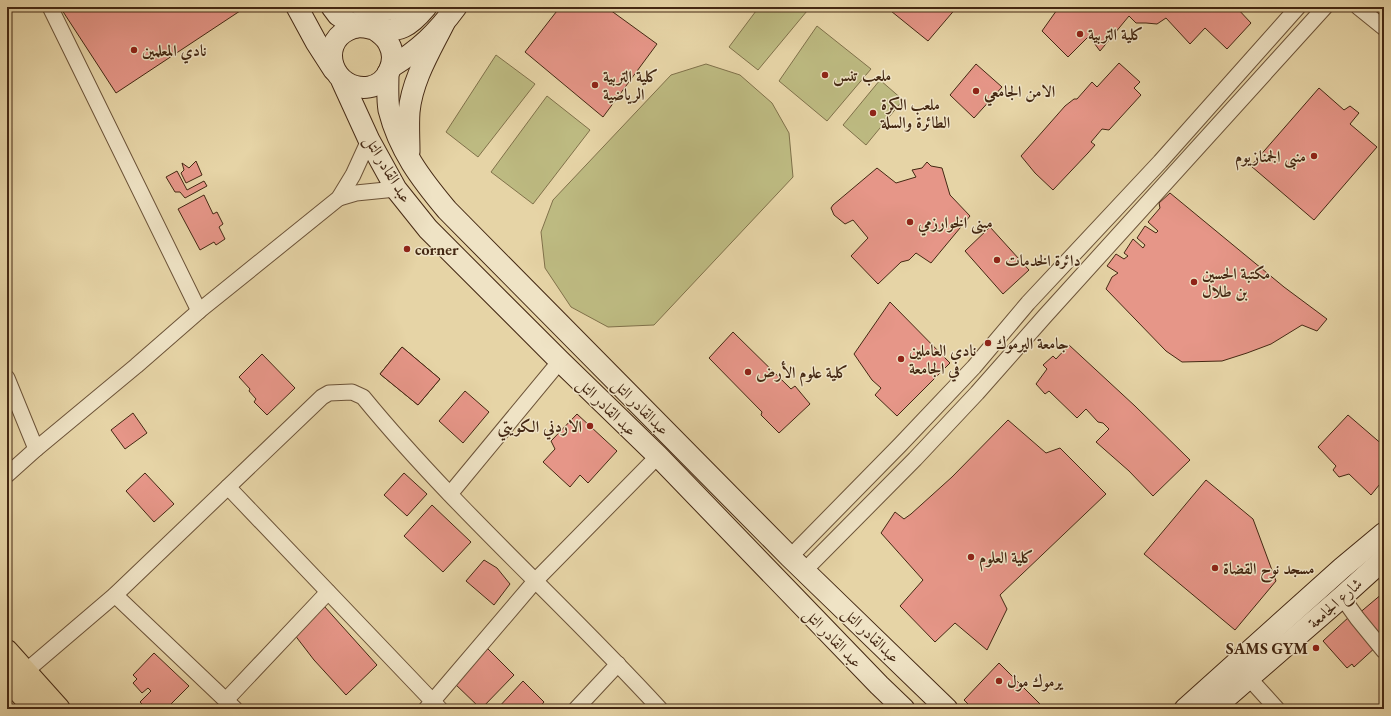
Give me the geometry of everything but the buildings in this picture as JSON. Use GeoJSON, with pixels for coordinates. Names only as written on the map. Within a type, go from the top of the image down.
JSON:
{"type":"FeatureCollection","features":[{"type":"Feature","properties":{"kind":"main road"},"geometry":{"type":"LineString","coordinates":[[297,7],[318,46],[339,76],[352,86],[362,88],[372,86],[381,81],[390,70],[417,50],[450,15]]}},
{"type":"Feature","properties":{"kind":"main road"},"geometry":{"type":"LineString","coordinates":[[332,7],[338,15],[383,35],[390,44],[392,56],[390,70]]}},
{"type":"Feature","properties":{"kind":"main road"},"geometry":{"type":"LineString","coordinates":[[362,7],[384,10],[404,7]]}},
{"type":"Feature","properties":{"kind":"main road"},"geometry":{"type":"LineString","coordinates":[[339,76],[332,63],[334,44],[339,36],[347,30],[365,28],[396,30],[416,20],[426,7]]}},
{"type":"Feature","properties":{"kind":"main road"},"geometry":{"type":"LineString","coordinates":[[409,160],[409,111],[412,95],[420,71],[450,15]]}},
{"type":"Feature","properties":{"kind":"main road","name":"عبدالقادر التل"},"geometry":{"type":"LineString","coordinates":[[390,70],[389,109],[394,126],[409,160],[424,183],[446,210],[797,564],[947,709]]}},
{"type":"Feature","properties":{"kind":"main road","name":"عبد القادر التل"},"geometry":{"type":"LineString","coordinates":[[339,76],[369,140],[396,189],[428,229],[560,362],[658,456],[879,686],[904,709]]}},
{"type":"Feature","properties":{"kind":"main road","name":"شارع الجامعة"},"geometry":{"type":"LineString","coordinates":[[1185,709],[1330,578],[1384,533]]}},
{"type":"Feature","properties":{"kind":"main road","name":"شارع الجامعة"},"geometry":{"type":"LineString","coordinates":[[1213,709],[1384,559]]}},
{"type":"Feature","properties":{"kind":"main road"},"geometry":{"type":"LineString","coordinates":[[7,651],[16,674],[35,709]]}},
{"type":"Feature","properties":{"kind":"main road"},"geometry":{"type":"LineString","coordinates":[[16,674],[59,709]]}},
{"type":"Feature","properties":{"kind":"street"},"geometry":{"type":"LineString","coordinates":[[50,7],[199,311]]}},
{"type":"Feature","properties":{"kind":"street"},"geometry":{"type":"LineString","coordinates":[[797,564],[900,445],[974,367],[1028,303],[1160,162],[1298,7]]}},
{"type":"Feature","properties":{"kind":"street"},"geometry":{"type":"LineString","coordinates":[[797,564],[915,459],[989,380],[1045,316],[1325,7]]}},
{"type":"Feature","properties":{"kind":"street"},"geometry":{"type":"LineString","coordinates":[[1358,7],[1384,28]]}},
{"type":"Feature","properties":{"kind":"street"},"geometry":{"type":"LineString","coordinates":[[7,475],[199,311],[339,198],[353,175],[369,140]]}},
{"type":"Feature","properties":{"kind":"street"},"geometry":{"type":"LineString","coordinates":[[339,198],[356,193],[396,189]]}},
{"type":"Feature","properties":{"kind":"street"},"geometry":{"type":"LineString","coordinates":[[450,494],[560,362]]}},
{"type":"Feature","properties":{"kind":"street"},"geometry":{"type":"LineString","coordinates":[[974,367],[989,380]]}},
{"type":"Feature","properties":{"kind":"street"},"geometry":{"type":"LineString","coordinates":[[7,378],[36,449]]}},
{"type":"Feature","properties":{"kind":"street"},"geometry":{"type":"LineString","coordinates":[[16,674],[115,595],[322,397],[329,393],[352,392],[363,397],[450,494],[536,580],[660,709]]}},
{"type":"Feature","properties":{"kind":"street"},"geometry":{"type":"LineString","coordinates":[[228,487],[328,592],[433,706],[536,580],[658,456]]}},
{"type":"Feature","properties":{"kind":"street"},"geometry":{"type":"LineString","coordinates":[[115,595],[230,705],[328,592]]}},
{"type":"Feature","properties":{"kind":"street"},"geometry":{"type":"LineString","coordinates":[[1342,597],[1384,651]]}},
{"type":"Feature","properties":{"kind":"street"},"geometry":{"type":"LineString","coordinates":[[576,709],[618,664]]}},
{"type":"Feature","properties":{"kind":"street"},"geometry":{"type":"LineString","coordinates":[[1248,678],[1277,709]]}},
{"type":"Feature","properties":{"kind":"shaded area"},"geometry":{"type":"Polygon","coordinates":[[[759,7],[802,7],[807,11],[758,70],[729,47],[759,7]]]}},
{"type":"Feature","properties":{"kind":"shaded area","name":"ملعب تنس"},"geometry":{"type":"Polygon","coordinates":[[[817,26],[871,69],[827,121],[779,81],[817,26]]]}},
{"type":"Feature","properties":{"kind":"shaded area"},"geometry":{"type":"Polygon","coordinates":[[[496,55],[535,84],[478,157],[446,132],[496,55]]]}},
{"type":"Feature","properties":{"kind":"shaded area"},"geometry":{"type":"Polygon","coordinates":[[[706,64],[740,75],[772,103],[789,133],[793,177],[654,325],[608,327],[571,307],[545,268],[541,232],[553,200],[671,75],[706,64]]]}},
{"type":"Feature","properties":{"kind":"shaded area","name":"ملعب الكرة الطائرة والسلة"},"geometry":{"type":"Polygon","coordinates":[[[880,80],[903,100],[866,145],[843,125],[880,80]]]}},
{"type":"Feature","properties":{"kind":"shaded area"},"geometry":{"type":"Polygon","coordinates":[[[547,96],[590,130],[533,204],[491,172],[547,96]]]}},
{"type":"Feature","properties":{"kind":"place","name":"كلية التربية"},"geometry":{"type":"Point","coordinates":[1080,34]}},
{"type":"Feature","properties":{"kind":"place","name":"نادي المعلمين"},"geometry":{"type":"Point","coordinates":[134,50]}},
{"type":"Feature","properties":{"kind":"place","name":"ملعب تنس"},"geometry":{"type":"Point","coordinates":[825,75]}},
{"type":"Feature","properties":{"kind":"place","name":"كلية التربية الرياضية"},"geometry":{"type":"Point","coordinates":[595,85]}},
{"type":"Feature","properties":{"kind":"place","name":"الامن الجامعي"},"geometry":{"type":"Point","coordinates":[976,91]}},
{"type":"Feature","properties":{"kind":"place","name":"ملعب الكرة الطائرة والسلة"},"geometry":{"type":"Point","coordinates":[873,113]}},
{"type":"Feature","properties":{"kind":"place","name":"منبى الجمنازيوم"},"geometry":{"type":"Point","coordinates":[1314,156]}},
{"type":"Feature","properties":{"kind":"place","name":"مبنى الخوارزمي"},"geometry":{"type":"Point","coordinates":[910,222]}},
{"type":"Feature","properties":{"kind":"place","name":"corner"},"geometry":{"type":"Point","coordinates":[407,249]}},
{"type":"Feature","properties":{"kind":"place","name":"دائرة الخدمات"},"geometry":{"type":"Point","coordinates":[997,260]}},
{"type":"Feature","properties":{"kind":"place","name":"مكتبة الحسين بن طلال"},"geometry":{"type":"Point","coordinates":[1194,282]}},
{"type":"Feature","properties":{"kind":"place","name":"جامعة اليرموك"},"geometry":{"type":"Point","coordinates":[988,343]}},
{"type":"Feature","properties":{"kind":"place","name":"نادي العاملين في الجامعة"},"geometry":{"type":"Point","coordinates":[901,359]}},
{"type":"Feature","properties":{"kind":"place","name":"كلية علوم الأرض"},"geometry":{"type":"Point","coordinates":[748,372]}},
{"type":"Feature","properties":{"kind":"place","name":"الاردني الكويتي"},"geometry":{"type":"Point","coordinates":[590,426]}},
{"type":"Feature","properties":{"kind":"place","name":"كلية العلوم"},"geometry":{"type":"Point","coordinates":[971,557]}},
{"type":"Feature","properties":{"kind":"place","name":"مسجد نوح القضاة"},"geometry":{"type":"Point","coordinates":[1215,568]}},
{"type":"Feature","properties":{"kind":"place","name":"SAMS GYM"},"geometry":{"type":"Point","coordinates":[1316,648]}},
{"type":"Feature","properties":{"kind":"place","name":"يرموك مول"},"geometry":{"type":"Point","coordinates":[999,681]}}]}
